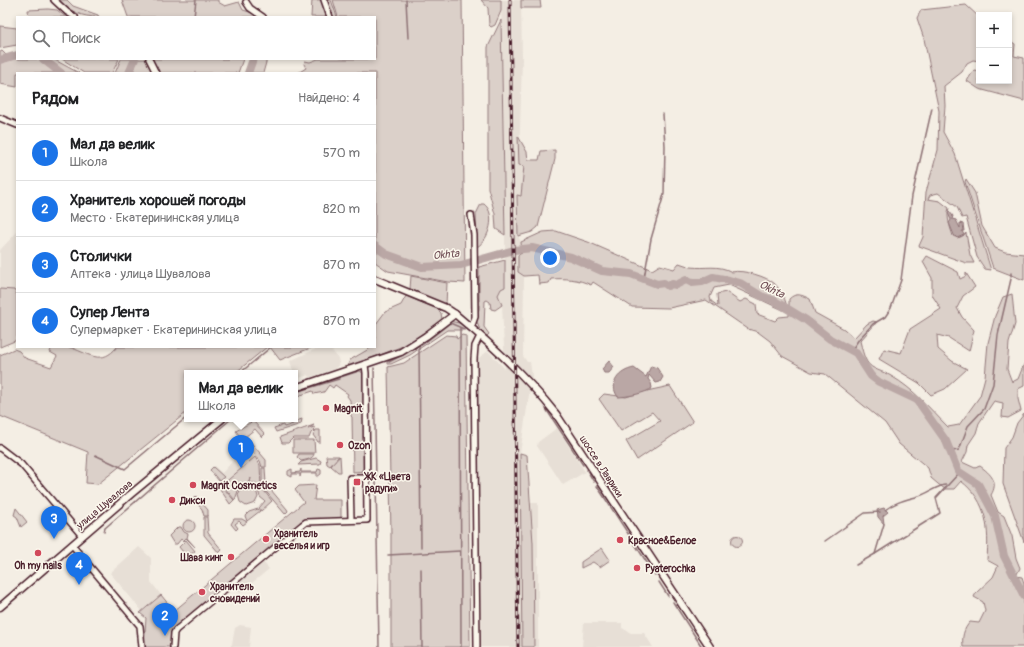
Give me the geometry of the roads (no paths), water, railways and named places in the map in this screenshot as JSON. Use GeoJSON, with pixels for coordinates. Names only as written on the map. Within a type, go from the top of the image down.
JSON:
{"type":"FeatureCollection","features":[{"type":"Feature","properties":{"kind":"street"},"geometry":{"type":"LineString","coordinates":[[54,0],[73,16]]}},
{"type":"Feature","properties":{"kind":"street"},"geometry":{"type":"LineString","coordinates":[[324,0],[330,16]]}},
{"type":"Feature","properties":{"kind":"street"},"geometry":{"type":"LineString","coordinates":[[246,2],[250,8],[262,16]]}},
{"type":"Feature","properties":{"kind":"street"},"geometry":{"type":"LineString","coordinates":[[150,60],[156,72]]}},
{"type":"Feature","properties":{"kind":"street"},"geometry":{"type":"LineString","coordinates":[[0,118],[16,125]]}},
{"type":"Feature","properties":{"kind":"street"},"geometry":{"type":"LineString","coordinates":[[471,215],[474,235],[475,317],[471,328]]}},
{"type":"Feature","properties":{"kind":"street","name":"шоссе в Лаврики"},"geometry":{"type":"LineString","coordinates":[[376,279],[446,308],[455,314],[526,380],[556,414],[710,647]]}},
{"type":"Feature","properties":{"kind":"street"},"geometry":{"type":"LineString","coordinates":[[298,387],[365,365],[409,348],[455,314]]}},
{"type":"Feature","properties":{"kind":"street"},"geometry":{"type":"LineString","coordinates":[[477,647],[474,359],[475,346],[480,336]]}},
{"type":"Feature","properties":{"kind":"street"},"geometry":{"type":"LineString","coordinates":[[173,647],[174,633],[176,630],[306,522],[351,519],[367,520],[365,365]]}},
{"type":"Feature","properties":{"kind":"street","name":"улица Шувалова"},"geometry":{"type":"LineString","coordinates":[[0,607],[218,422]]}},
{"type":"Feature","properties":{"kind":"street"},"geometry":{"type":"LineString","coordinates":[[0,448],[23,467],[82,536]]}},
{"type":"Feature","properties":{"kind":"street"},"geometry":{"type":"LineString","coordinates":[[351,519],[350,478],[367,478]]}},
{"type":"Feature","properties":{"kind":"street"},"geometry":{"type":"LineString","coordinates":[[72,545],[140,626],[142,647]]}},
{"type":"Feature","properties":{"kind":"waterway"},"geometry":{"type":"LineString","coordinates":[[194,16],[196,0]]}},
{"type":"Feature","properties":{"kind":"waterway"},"geometry":{"type":"LineString","coordinates":[[406,0],[408,38]]}},
{"type":"Feature","properties":{"kind":"waterway","name":"Okhta"},"geometry":{"type":"LineString","coordinates":[[0,60],[16,55]]}},
{"type":"Feature","properties":{"kind":"waterway","name":"Okhta"},"geometry":{"type":"LineString","coordinates":[[44,60],[60,72]]}},
{"type":"Feature","properties":{"kind":"waterway","name":"Okhta"},"geometry":{"type":"LineString","coordinates":[[129,72],[135,60]]}},
{"type":"Feature","properties":{"kind":"waterway","name":"Okhta"},"geometry":{"type":"LineString","coordinates":[[248,72],[253,60]]}},
{"type":"Feature","properties":{"kind":"waterway"},"geometry":{"type":"LineString","coordinates":[[851,351],[859,339],[873,324],[885,317],[891,308],[901,280],[912,196],[932,108]]}},
{"type":"Feature","properties":{"kind":"waterway"},"geometry":{"type":"LineString","coordinates":[[644,278],[651,239],[664,194],[665,146],[663,114]]}},
{"type":"Feature","properties":{"kind":"waterway","name":"Okhta"},"geometry":{"type":"LineString","coordinates":[[376,247],[386,254],[422,267],[461,265],[514,250],[532,248],[571,257],[602,271],[631,274],[657,284],[664,283],[668,286],[672,284],[676,285],[686,280],[692,283],[702,282],[713,277],[729,280],[740,283],[761,296],[773,300],[806,320],[830,339],[856,353],[871,376],[879,382],[917,400],[946,441],[958,471],[978,484],[995,516],[1004,556],[1024,596]]}},
{"type":"Feature","properties":{"kind":"waterway"},"geometry":{"type":"LineString","coordinates":[[948,447],[952,451],[959,450],[968,426],[984,409],[993,384],[998,335],[1011,279]]}},
{"type":"Feature","properties":{"kind":"waterway"},"geometry":{"type":"LineString","coordinates":[[389,362],[423,344],[450,323],[464,329]]}},
{"type":"Feature","properties":{"kind":"waterway"},"geometry":{"type":"LineString","coordinates":[[460,328],[461,647]]}},
{"type":"Feature","properties":{"kind":"waterway"},"geometry":{"type":"LineString","coordinates":[[419,346],[421,547]]}},
{"type":"Feature","properties":{"kind":"waterway"},"geometry":{"type":"LineString","coordinates":[[244,370],[270,348]]}},
{"type":"Feature","properties":{"kind":"waterway"},"geometry":{"type":"LineString","coordinates":[[374,368],[379,647]]}},
{"type":"Feature","properties":{"kind":"waterway"},"geometry":{"type":"LineString","coordinates":[[298,391],[339,379]]}},
{"type":"Feature","properties":{"kind":"waterway"},"geometry":{"type":"LineString","coordinates":[[546,409],[583,465]]}},
{"type":"Feature","properties":{"kind":"waterway"},"geometry":{"type":"LineString","coordinates":[[95,455],[125,469],[184,420]]}},
{"type":"Feature","properties":{"kind":"waterway"},"geometry":{"type":"LineString","coordinates":[[104,532],[105,528],[228,422]]}},
{"type":"Feature","properties":{"kind":"waterway"},"geometry":{"type":"LineString","coordinates":[[587,470],[594,482]]}},
{"type":"Feature","properties":{"kind":"waterway"},"geometry":{"type":"LineString","coordinates":[[875,554],[940,513],[936,498],[960,472]]}},
{"type":"Feature","properties":{"kind":"waterway"},"geometry":{"type":"LineString","coordinates":[[885,510],[897,503],[922,495],[939,486],[946,485]]}},
{"type":"Feature","properties":{"kind":"waterway"},"geometry":{"type":"LineString","coordinates":[[597,486],[655,575]]}},
{"type":"Feature","properties":{"kind":"waterway"},"geometry":{"type":"LineString","coordinates":[[825,541],[865,513],[880,512]]}},
{"type":"Feature","properties":{"kind":"waterway"},"geometry":{"type":"LineString","coordinates":[[856,565],[875,554],[884,524]]}},
{"type":"Feature","properties":{"kind":"waterway"},"geometry":{"type":"LineString","coordinates":[[388,555],[460,551]]}},
{"type":"Feature","properties":{"kind":"waterway"},"geometry":{"type":"LineString","coordinates":[[421,569],[422,647]]}},
{"type":"Feature","properties":{"kind":"waterway"},"geometry":{"type":"LineString","coordinates":[[659,582],[668,596]]}},
{"type":"Feature","properties":{"kind":"waterway"},"geometry":{"type":"LineString","coordinates":[[673,602],[702,647]]}},
{"type":"Feature","properties":{"kind":"railway"},"geometry":{"type":"LineString","coordinates":[[510,0],[518,647]]}},
{"type":"Feature","properties":{"kind":"place","name":"Magnit"},"geometry":{"type":"Point","coordinates":[326,408]}},
{"type":"Feature","properties":{"kind":"place","name":"Ozon"},"geometry":{"type":"Point","coordinates":[340,445]}},
{"type":"Feature","properties":{"kind":"place","name":"Мал да велик"},"geometry":{"type":"Point","coordinates":[241,468]}},
{"type":"Feature","properties":{"kind":"place","name":"ЖК «Цвета радуги»"},"geometry":{"type":"Point","coordinates":[357,482]}},
{"type":"Feature","properties":{"kind":"place","name":"Magnit Cosmetics"},"geometry":{"type":"Point","coordinates":[193,485]}},
{"type":"Feature","properties":{"kind":"place","name":"Дикси"},"geometry":{"type":"Point","coordinates":[172,500]}},
{"type":"Feature","properties":{"kind":"place","name":"Столички"},"geometry":{"type":"Point","coordinates":[54,539]}},
{"type":"Feature","properties":{"kind":"place","name":"Хранитель веселья и игр"},"geometry":{"type":"Point","coordinates":[266,539]}},
{"type":"Feature","properties":{"kind":"place","name":"Красное&Белое"},"geometry":{"type":"Point","coordinates":[620,540]}},
{"type":"Feature","properties":{"kind":"place","name":"Oh my nails"},"geometry":{"type":"Point","coordinates":[38,553]}},
{"type":"Feature","properties":{"kind":"place","name":"Шава кинг"},"geometry":{"type":"Point","coordinates":[231,557]}},
{"type":"Feature","properties":{"kind":"place","name":"Pyaterochka"},"geometry":{"type":"Point","coordinates":[637,568]}},
{"type":"Feature","properties":{"kind":"place","name":"Супер Лента"},"geometry":{"type":"Point","coordinates":[79,585]}},
{"type":"Feature","properties":{"kind":"place","name":"Хранитель сновидений"},"geometry":{"type":"Point","coordinates":[202,592]}},
{"type":"Feature","properties":{"kind":"place","name":"Хранитель хорошей погоды"},"geometry":{"type":"Point","coordinates":[165,636]}}]}
